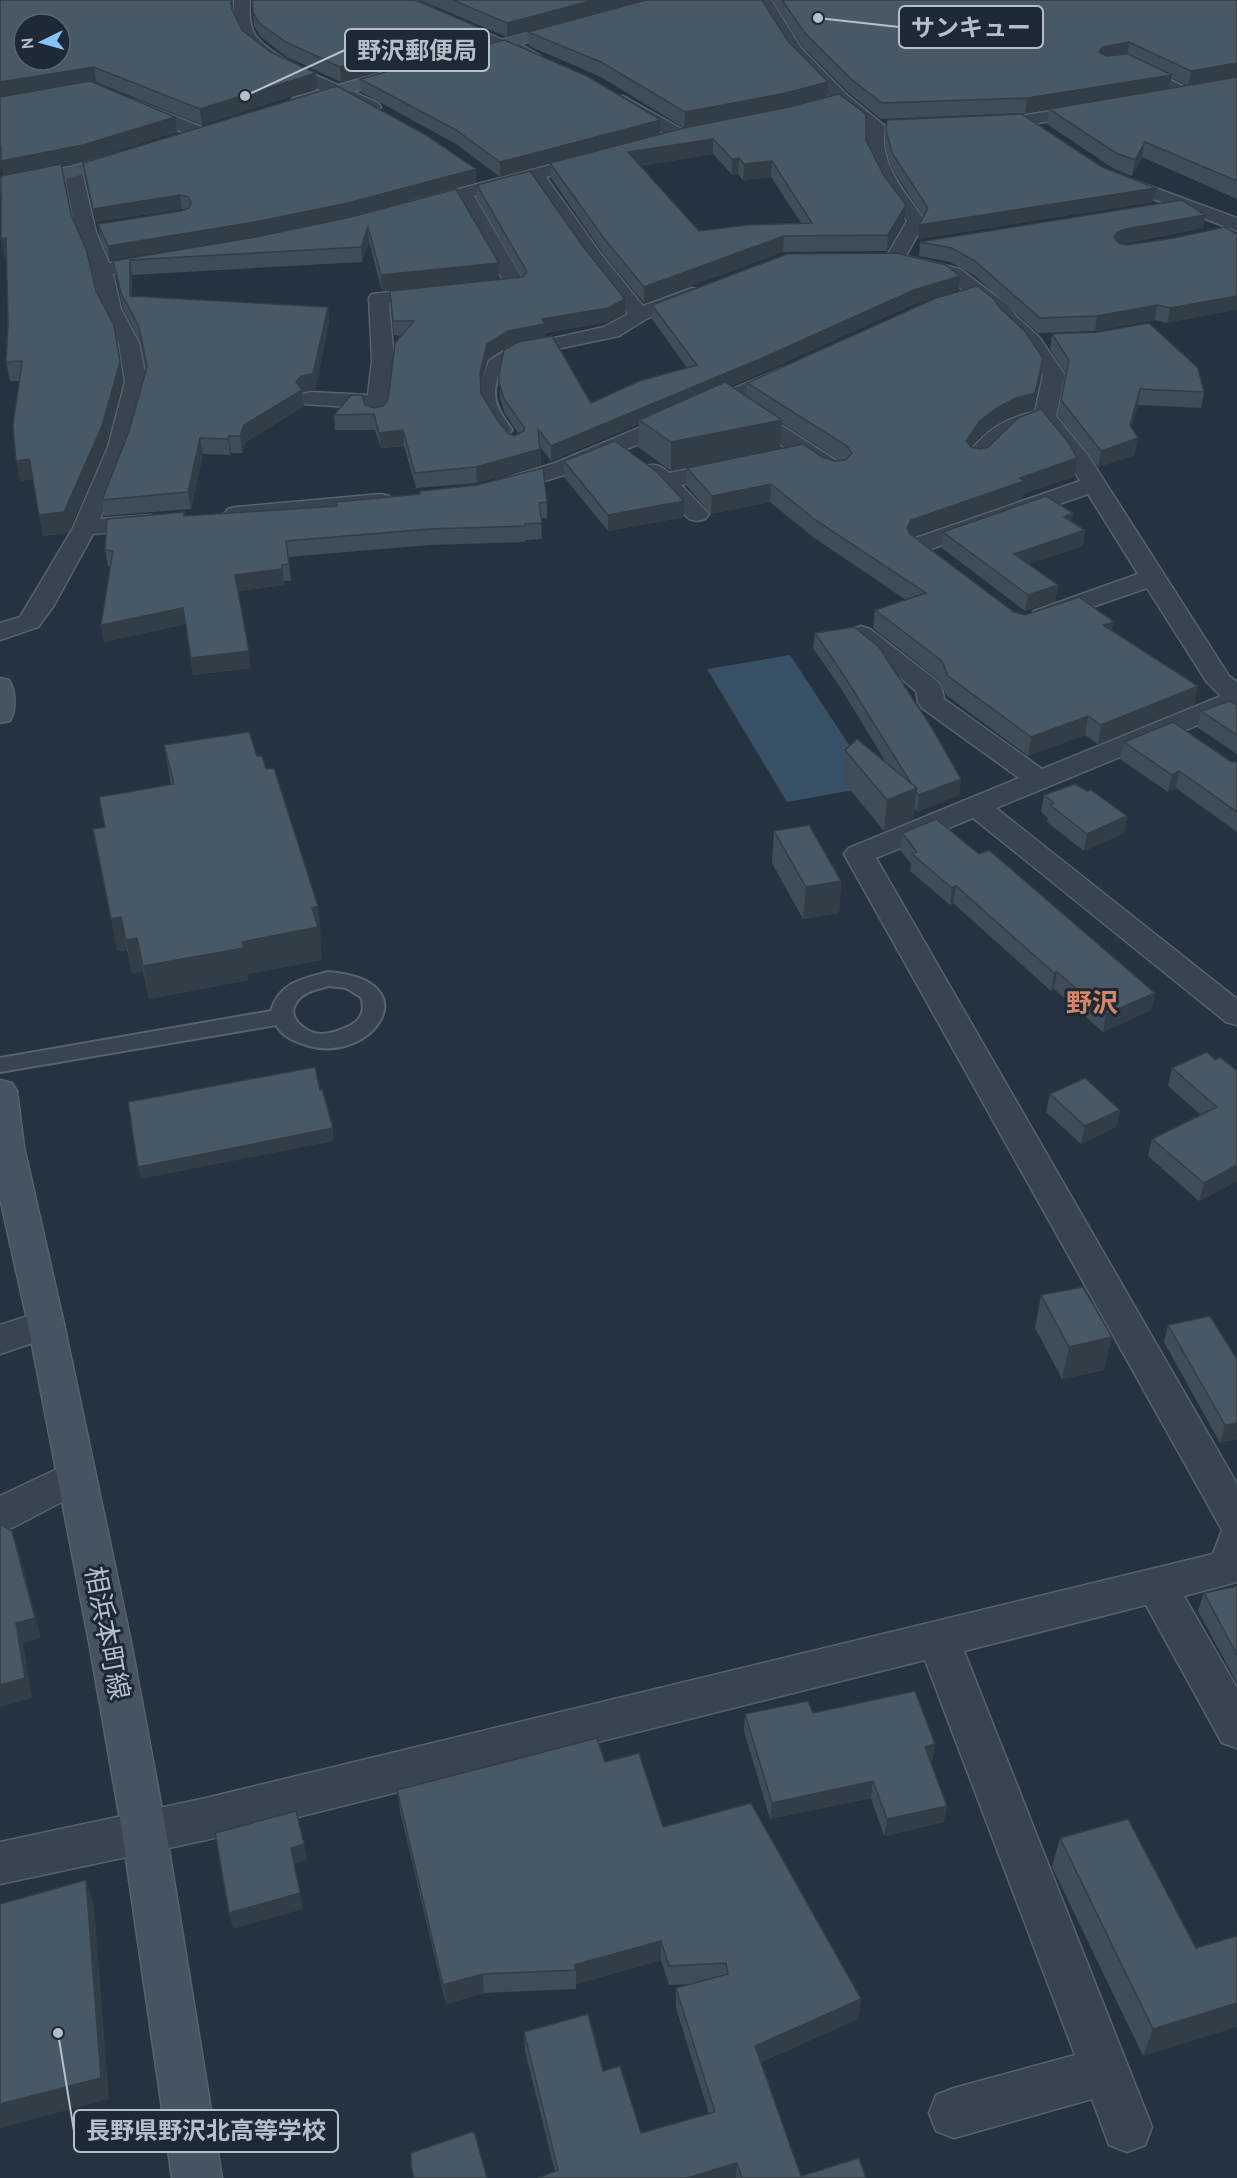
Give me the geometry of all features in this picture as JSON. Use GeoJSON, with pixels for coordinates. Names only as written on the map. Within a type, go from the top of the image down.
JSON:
{"type":"FeatureCollection","features":[{"type":"Feature","properties":{"kind":"main road"},"geometry":{"type":"LineString","coordinates":[[455,58],[585,22]]}},
{"type":"Feature","properties":{"kind":"main road"},"geometry":{"type":"LineString","coordinates":[[287,105],[420,67]]}},
{"type":"Feature","properties":{"kind":"main road"},"geometry":{"type":"LineString","coordinates":[[175,140],[203,130]]}},
{"type":"Feature","properties":{"kind":"main road"},"geometry":{"type":"LineString","coordinates":[[0,186],[73,172],[141,151]]}},
{"type":"Feature","properties":{"kind":"main road"},"geometry":{"type":"LineString","coordinates":[[0,686],[0,715]]}},
{"type":"Feature","properties":{"kind":"main road","name":"相浜本町線"},"geometry":{"type":"LineString","coordinates":[[0,1090],[7,1147],[9,1203],[46,1324],[110,1642],[144,1831],[196,2178]]}},
{"type":"Feature","properties":{"kind":"street"},"geometry":{"type":"LineString","coordinates":[[243,0],[241,13],[244,27],[252,42],[280,62],[386,114]]}},
{"type":"Feature","properties":{"kind":"street"},"geometry":{"type":"LineString","coordinates":[[401,0],[501,45],[514,47],[554,65]]}},
{"type":"Feature","properties":{"kind":"street"},"geometry":{"type":"LineString","coordinates":[[763,0],[795,51],[833,102],[876,126],[899,125]]}},
{"type":"Feature","properties":{"kind":"street"},"geometry":{"type":"LineString","coordinates":[[1159,99],[1208,90]]}},
{"type":"Feature","properties":{"kind":"street"},"geometry":{"type":"LineString","coordinates":[[613,95],[681,136]]}},
{"type":"Feature","properties":{"kind":"street"},"geometry":{"type":"LineString","coordinates":[[116,98],[203,130]]}},
{"type":"Feature","properties":{"kind":"street"},"geometry":{"type":"LineString","coordinates":[[968,123],[1025,120],[1104,108]]}},
{"type":"Feature","properties":{"kind":"street"},"geometry":{"type":"LineString","coordinates":[[1025,120],[1043,132]]}},
{"type":"Feature","properties":{"kind":"street"},"geometry":{"type":"LineString","coordinates":[[876,126],[872,138],[877,163],[916,221],[896,254]]}},
{"type":"Feature","properties":{"kind":"street"},"geometry":{"type":"LineString","coordinates":[[658,141],[702,132]]}},
{"type":"Feature","properties":{"kind":"street"},"geometry":{"type":"LineString","coordinates":[[396,212],[604,155]]}},
{"type":"Feature","properties":{"kind":"street"},"geometry":{"type":"LineString","coordinates":[[1098,169],[1107,175],[1237,225]]}},
{"type":"Feature","properties":{"kind":"street"},"geometry":{"type":"LineString","coordinates":[[477,171],[496,185]]}},
{"type":"Feature","properties":{"kind":"street"},"geometry":{"type":"LineString","coordinates":[[0,632],[29,622],[85,528],[119,447],[136,382],[129,343],[111,309],[96,230],[73,172]]}},
{"type":"Feature","properties":{"kind":"street"},"geometry":{"type":"LineString","coordinates":[[536,175],[594,258],[639,315]]}},
{"type":"Feature","properties":{"kind":"street"},"geometry":{"type":"LineString","coordinates":[[311,399],[376,408],[382,361],[379,297],[516,285],[463,194]]}},
{"type":"Feature","properties":{"kind":"street"},"geometry":{"type":"LineString","coordinates":[[1150,211],[1184,205]]}},
{"type":"Feature","properties":{"kind":"street"},"geometry":{"type":"LineString","coordinates":[[1215,234],[1237,229]]}},
{"type":"Feature","properties":{"kind":"street"},"geometry":{"type":"LineString","coordinates":[[873,258],[921,246]]}},
{"type":"Feature","properties":{"kind":"street"},"geometry":{"type":"LineString","coordinates":[[896,254],[953,273],[1003,311],[1007,319],[1042,341],[1054,375],[1045,417]]}},
{"type":"Feature","properties":{"kind":"street"},"geometry":{"type":"LineString","coordinates":[[102,270],[180,258]]}},
{"type":"Feature","properties":{"kind":"street"},"geometry":{"type":"LineString","coordinates":[[557,344],[616,330],[632,323],[639,315],[714,285]]}},
{"type":"Feature","properties":{"kind":"street"},"geometry":{"type":"LineString","coordinates":[[953,297],[979,294]]}},
{"type":"Feature","properties":{"kind":"street"},"geometry":{"type":"LineString","coordinates":[[477,492],[522,482],[617,445],[810,362]]}},
{"type":"Feature","properties":{"kind":"street"},"geometry":{"type":"LineString","coordinates":[[726,399],[836,471]]}},
{"type":"Feature","properties":{"kind":"street"},"geometry":{"type":"LineString","coordinates":[[977,457],[1008,426],[1023,419],[1045,417]]}},
{"type":"Feature","properties":{"kind":"street"},"geometry":{"type":"LineString","coordinates":[[1045,417],[1078,457],[1219,681],[1237,697],[859,854],[1237,1520]]}},
{"type":"Feature","properties":{"kind":"street"},"geometry":{"type":"LineString","coordinates":[[617,445],[666,481],[697,514]]}},
{"type":"Feature","properties":{"kind":"street"},"geometry":{"type":"LineString","coordinates":[[666,481],[807,451]]}},
{"type":"Feature","properties":{"kind":"street"},"geometry":{"type":"LineString","coordinates":[[938,559],[919,545],[1093,484]]}},
{"type":"Feature","properties":{"kind":"street"},"geometry":{"type":"LineString","coordinates":[[216,516],[406,498]]}},
{"type":"Feature","properties":{"kind":"street"},"geometry":{"type":"LineString","coordinates":[[85,528],[168,520]]}},
{"type":"Feature","properties":{"kind":"street"},"geometry":{"type":"LineString","coordinates":[[1022,624],[1154,577]]}},
{"type":"Feature","properties":{"kind":"street"},"geometry":{"type":"LineString","coordinates":[[861,634],[929,688],[932,702],[1039,780]]}},
{"type":"Feature","properties":{"kind":"street"},"geometry":{"type":"LineString","coordinates":[[1172,725],[1200,744]]}},
{"type":"Feature","properties":{"kind":"street"},"geometry":{"type":"LineString","coordinates":[[976,806],[1237,1015]]}},
{"type":"Feature","properties":{"kind":"street"},"geometry":{"type":"LineString","coordinates":[[0,1340],[46,1324]]}},
{"type":"Feature","properties":{"kind":"street"},"geometry":{"type":"LineString","coordinates":[[0,1515],[76,1476]]}},
{"type":"Feature","properties":{"kind":"street"},"geometry":{"type":"LineString","coordinates":[[0,1863],[206,1819],[1230,1567],[1237,1541]]}},
{"type":"Feature","properties":{"kind":"street"},"geometry":{"type":"LineString","coordinates":[[1157,1586],[1237,1729]]}},
{"type":"Feature","properties":{"kind":"street"},"geometry":{"type":"LineString","coordinates":[[938,1639],[1127,2127]]}},
{"type":"Feature","properties":{"kind":"street"},"geometry":{"type":"LineString","coordinates":[[954,2113],[1105,2071]]}},
{"type":"Feature","properties":{"kind":"lane"},"geometry":{"type":"LineString","coordinates":[[1127,62],[1189,93]]}},
{"type":"Feature","properties":{"kind":"lane"},"geometry":{"type":"LineString","coordinates":[[515,444],[489,409],[488,384],[496,361],[514,351],[557,344]]}},
{"type":"Feature","properties":{"kind":"lane"},"geometry":{"type":"LineString","coordinates":[[0,1065],[281,1017]]}},
{"type":"Feature","properties":{"kind":"water"},"geometry":{"type":"Polygon","coordinates":[[[790,655],[876,786],[787,802],[707,669],[790,655]]]}},
{"type":"Feature","properties":{"kind":"building"},"geometry":{"type":"Polygon","coordinates":[[[0,0],[231,0],[232,9],[242,30],[271,52],[316,73],[200,109],[94,67],[72,71],[72,12],[12,12],[12,72],[63,72],[0,82],[0,0]]]}},
{"type":"Feature","properties":{"kind":"building"},"geometry":{"type":"Polygon","coordinates":[[[252,0],[415,0],[483,29],[340,67],[286,42],[259,23],[253,12],[252,0]]]}},
{"type":"Feature","properties":{"kind":"building"},"geometry":{"type":"Polygon","coordinates":[[[453,0],[594,0],[507,23],[453,0]]]}},
{"type":"Feature","properties":{"kind":"building"},"geometry":{"type":"Polygon","coordinates":[[[646,0],[762,0],[788,41],[828,82],[786,93],[685,112],[601,62],[528,32],[646,0]]]}},
{"type":"Feature","properties":{"kind":"building"},"geometry":{"type":"Polygon","coordinates":[[[782,0],[1237,0],[1237,63],[1191,71],[1129,42],[1103,47],[1099,52],[1107,56],[1128,54],[1172,75],[1027,98],[882,103],[851,79],[804,32],[782,0]]]}},
{"type":"Feature","properties":{"kind":"building"},"geometry":{"type":"Polygon","coordinates":[[[504,40],[587,76],[661,120],[500,162],[456,130],[360,79],[504,40]]]}},
{"type":"Feature","properties":{"kind":"building"},"geometry":{"type":"Polygon","coordinates":[[[1237,77],[1237,181],[1145,142],[1135,160],[1116,153],[1049,109],[1237,77]]]}},
{"type":"Feature","properties":{"kind":"building"},"geometry":{"type":"Polygon","coordinates":[[[90,81],[175,117],[83,145],[1,161],[0,97],[90,81]]]}},
{"type":"Feature","properties":{"kind":"building"},"geometry":{"type":"Polygon","coordinates":[[[337,86],[426,135],[476,169],[348,203],[255,222],[108,246],[98,224],[181,211],[189,208],[191,202],[188,197],[180,195],[93,209],[83,163],[337,86]]]}},
{"type":"Feature","properties":{"kind":"building"},"geometry":{"type":"Polygon","coordinates":[[[839,94],[866,114],[866,140],[883,174],[906,205],[888,235],[784,236],[644,287],[603,237],[550,163],[684,128],[789,107],[839,94]],[[713,139],[628,152],[699,231],[747,225],[812,223],[772,161],[744,164],[739,158],[732,159],[713,139]]]}},
{"type":"Feature","properties":{"kind":"building"},"geometry":{"type":"Polygon","coordinates":[[[1022,114],[1102,167],[1156,188],[919,225],[928,208],[892,153],[886,130],[887,120],[1022,114]]]}},
{"type":"Feature","properties":{"kind":"building"},"geometry":{"type":"Polygon","coordinates":[[[61,164],[71,214],[87,252],[96,291],[114,325],[120,362],[102,426],[64,512],[39,515],[29,459],[16,461],[13,425],[22,361],[6,362],[8,325],[6,238],[1,239],[1,176],[61,164]]]}},
{"type":"Feature","properties":{"kind":"building"},"geometry":{"type":"Polygon","coordinates":[[[530,171],[585,249],[625,299],[608,308],[542,319],[545,324],[508,331],[487,344],[480,373],[481,393],[498,421],[508,433],[514,436],[524,431],[524,427],[504,399],[499,374],[504,350],[518,342],[552,336],[591,403],[639,381],[697,365],[652,305],[787,254],[896,253],[946,265],[960,276],[914,290],[767,356],[551,446],[538,429],[540,449],[476,467],[415,473],[403,430],[379,433],[374,414],[334,415],[351,395],[362,395],[365,405],[374,408],[383,406],[388,400],[395,343],[414,321],[393,321],[390,291],[523,277],[527,272],[477,185],[530,171]]]}},
{"type":"Feature","properties":{"kind":"building"},"geometry":{"type":"Polygon","coordinates":[[[456,189],[499,263],[381,275],[368,227],[361,247],[130,260],[130,296],[328,307],[313,374],[301,376],[296,382],[302,390],[244,425],[240,436],[229,436],[228,439],[200,438],[188,492],[102,500],[129,431],[147,367],[139,327],[121,293],[113,261],[256,237],[351,217],[456,189]]]}},
{"type":"Feature","properties":{"kind":"building"},"geometry":{"type":"Polygon","coordinates":[[[1182,200],[1205,215],[1126,229],[1117,232],[1114,238],[1119,243],[1127,245],[1225,227],[1237,234],[1237,296],[1170,308],[1157,305],[1097,316],[1040,318],[975,261],[952,248],[920,242],[1182,200]]]}},
{"type":"Feature","properties":{"kind":"building"},"geometry":{"type":"Polygon","coordinates":[[[977,286],[994,299],[1000,308],[1024,330],[1043,358],[1035,393],[1016,398],[997,408],[980,421],[966,441],[971,447],[980,449],[988,447],[1018,418],[1041,409],[1069,443],[1077,458],[1020,478],[1024,481],[911,520],[907,528],[910,534],[1014,612],[1025,615],[1079,597],[1114,622],[1103,625],[1198,686],[1101,725],[1088,716],[1031,737],[948,676],[942,661],[875,610],[926,593],[814,519],[771,484],[712,496],[687,468],[803,444],[822,457],[834,461],[846,460],[852,453],[847,446],[747,383],[936,298],[977,286]]]}},
{"type":"Feature","properties":{"kind":"building"},"geometry":{"type":"Polygon","coordinates":[[[1149,323],[1198,368],[1204,392],[1140,389],[1130,425],[1138,438],[1101,451],[1061,400],[1069,360],[1052,334],[1098,332],[1149,323]]]}},
{"type":"Feature","properties":{"kind":"building"},"geometry":{"type":"Polygon","coordinates":[[[725,382],[782,420],[671,442],[639,420],[725,382]]]}},
{"type":"Feature","properties":{"kind":"building"},"geometry":{"type":"Polygon","coordinates":[[[615,441],[657,472],[684,501],[608,515],[564,461],[615,441]]]}},
{"type":"Feature","properties":{"kind":"building"},"geometry":{"type":"Polygon","coordinates":[[[543,468],[547,502],[539,503],[542,523],[525,524],[525,526],[429,529],[286,541],[289,564],[282,565],[282,569],[235,575],[249,651],[191,658],[183,608],[101,625],[113,551],[105,550],[107,519],[184,512],[184,516],[337,506],[336,502],[420,494],[420,491],[477,485],[543,468]]]}},
{"type":"Feature","properties":{"kind":"building"},"geometry":{"type":"Polygon","coordinates":[[[1046,496],[1073,513],[1064,517],[1085,530],[1014,554],[1058,585],[1028,595],[943,532],[1046,496]]]}},
{"type":"Feature","properties":{"kind":"building"},"geometry":{"type":"Polygon","coordinates":[[[854,627],[879,647],[932,728],[961,779],[919,795],[916,792],[917,788],[911,783],[815,633],[854,627]]]}},
{"type":"Feature","properties":{"kind":"building"},"geometry":{"type":"Polygon","coordinates":[[[1230,701],[1237,705],[1237,735],[1201,711],[1230,701]]]}},
{"type":"Feature","properties":{"kind":"building"},"geometry":{"type":"Polygon","coordinates":[[[1173,722],[1230,761],[1237,762],[1237,812],[1179,771],[1172,775],[1124,742],[1173,722]]]}},
{"type":"Feature","properties":{"kind":"building"},"geometry":{"type":"Polygon","coordinates":[[[249,732],[257,756],[262,756],[266,769],[274,768],[318,906],[312,908],[318,927],[242,942],[244,948],[143,966],[137,938],[126,940],[121,917],[111,919],[93,829],[105,827],[99,797],[174,784],[164,745],[249,732]]]}},
{"type":"Feature","properties":{"kind":"building"},"geometry":{"type":"Polygon","coordinates":[[[857,739],[917,788],[887,800],[845,750],[857,739]]]}},
{"type":"Feature","properties":{"kind":"building"},"geometry":{"type":"Polygon","coordinates":[[[1075,784],[1087,791],[1091,790],[1127,816],[1087,834],[1050,805],[1054,803],[1044,795],[1075,784]]]}},
{"type":"Feature","properties":{"kind":"building"},"geometry":{"type":"Polygon","coordinates":[[[936,819],[979,854],[989,850],[1155,993],[1106,1014],[1057,972],[1054,973],[956,886],[952,888],[912,854],[917,852],[902,833],[936,819]]]}},
{"type":"Feature","properties":{"kind":"building"},"geometry":{"type":"Polygon","coordinates":[[[809,825],[841,881],[806,887],[774,831],[809,825]]]}},
{"type":"Feature","properties":{"kind":"building"},"geometry":{"type":"Polygon","coordinates":[[[1207,1052],[1215,1060],[1220,1057],[1237,1071],[1237,1165],[1204,1183],[1152,1139],[1217,1107],[1172,1068],[1207,1052]]]}},
{"type":"Feature","properties":{"kind":"building"},"geometry":{"type":"Polygon","coordinates":[[[315,1067],[333,1128],[138,1167],[128,1102],[315,1067]]]}},
{"type":"Feature","properties":{"kind":"building"},"geometry":{"type":"Polygon","coordinates":[[[1085,1078],[1120,1110],[1085,1126],[1050,1094],[1085,1078]]]}},
{"type":"Feature","properties":{"kind":"building"},"geometry":{"type":"Polygon","coordinates":[[[1083,1287],[1112,1337],[1069,1347],[1041,1295],[1083,1287]]]}},
{"type":"Feature","properties":{"kind":"building"},"geometry":{"type":"Polygon","coordinates":[[[1210,1316],[1237,1359],[1237,1423],[1225,1425],[1168,1325],[1210,1316]]]}},
{"type":"Feature","properties":{"kind":"building"},"geometry":{"type":"Polygon","coordinates":[[[0,1524],[12,1531],[35,1618],[16,1623],[25,1678],[0,1685],[0,1524]]]}},
{"type":"Feature","properties":{"kind":"building"},"geometry":{"type":"Polygon","coordinates":[[[1237,1586],[1237,1655],[1204,1593],[1237,1586]]]}},
{"type":"Feature","properties":{"kind":"building"},"geometry":{"type":"Polygon","coordinates":[[[915,1691],[935,1744],[925,1747],[947,1806],[887,1819],[873,1781],[772,1803],[745,1714],[808,1701],[813,1713],[915,1691]]]}},
{"type":"Feature","properties":{"kind":"building"},"geometry":{"type":"Polygon","coordinates":[[[597,1738],[605,1762],[639,1753],[663,1827],[751,1803],[861,1999],[755,2046],[801,2176],[859,2158],[866,2178],[742,2178],[737,2163],[687,2178],[538,2178],[558,2170],[524,2032],[588,2014],[603,2071],[620,2066],[641,2133],[715,2112],[676,1988],[728,1974],[726,1963],[669,1966],[661,1941],[574,1965],[576,1970],[483,1974],[443,1985],[397,1790],[597,1738]]]}},
{"type":"Feature","properties":{"kind":"building"},"geometry":{"type":"Polygon","coordinates":[[[296,1811],[304,1844],[291,1848],[300,1893],[229,1913],[215,1833],[296,1811]]]}},
{"type":"Feature","properties":{"kind":"building"},"geometry":{"type":"Polygon","coordinates":[[[1128,1819],[1196,1948],[1237,1936],[1237,2003],[1153,2029],[1060,1838],[1128,1819]]]}},
{"type":"Feature","properties":{"kind":"building"},"geometry":{"type":"Polygon","coordinates":[[[86,1880],[101,2078],[0,2104],[0,1904],[86,1880]]]}},
{"type":"Feature","properties":{"kind":"building"},"geometry":{"type":"Polygon","coordinates":[[[474,2131],[487,2178],[414,2178],[411,2153],[474,2131]]]}},
{"type":"Feature","properties":{"kind":"place","name":"サンキュー"},"geometry":{"type":"Point","coordinates":[818,18]}},
{"type":"Feature","properties":{"kind":"place","name":"野沢郵便局"},"geometry":{"type":"Point","coordinates":[245,96]}},
{"type":"Feature","properties":{"kind":"place","name":"長野県野沢北高等学校"},"geometry":{"type":"Point","coordinates":[58,2033]}},
{"type":"Feature","properties":{"kind":"district","name":"野沢"},"geometry":{"type":"Point","coordinates":[1092,1003]}}]}
